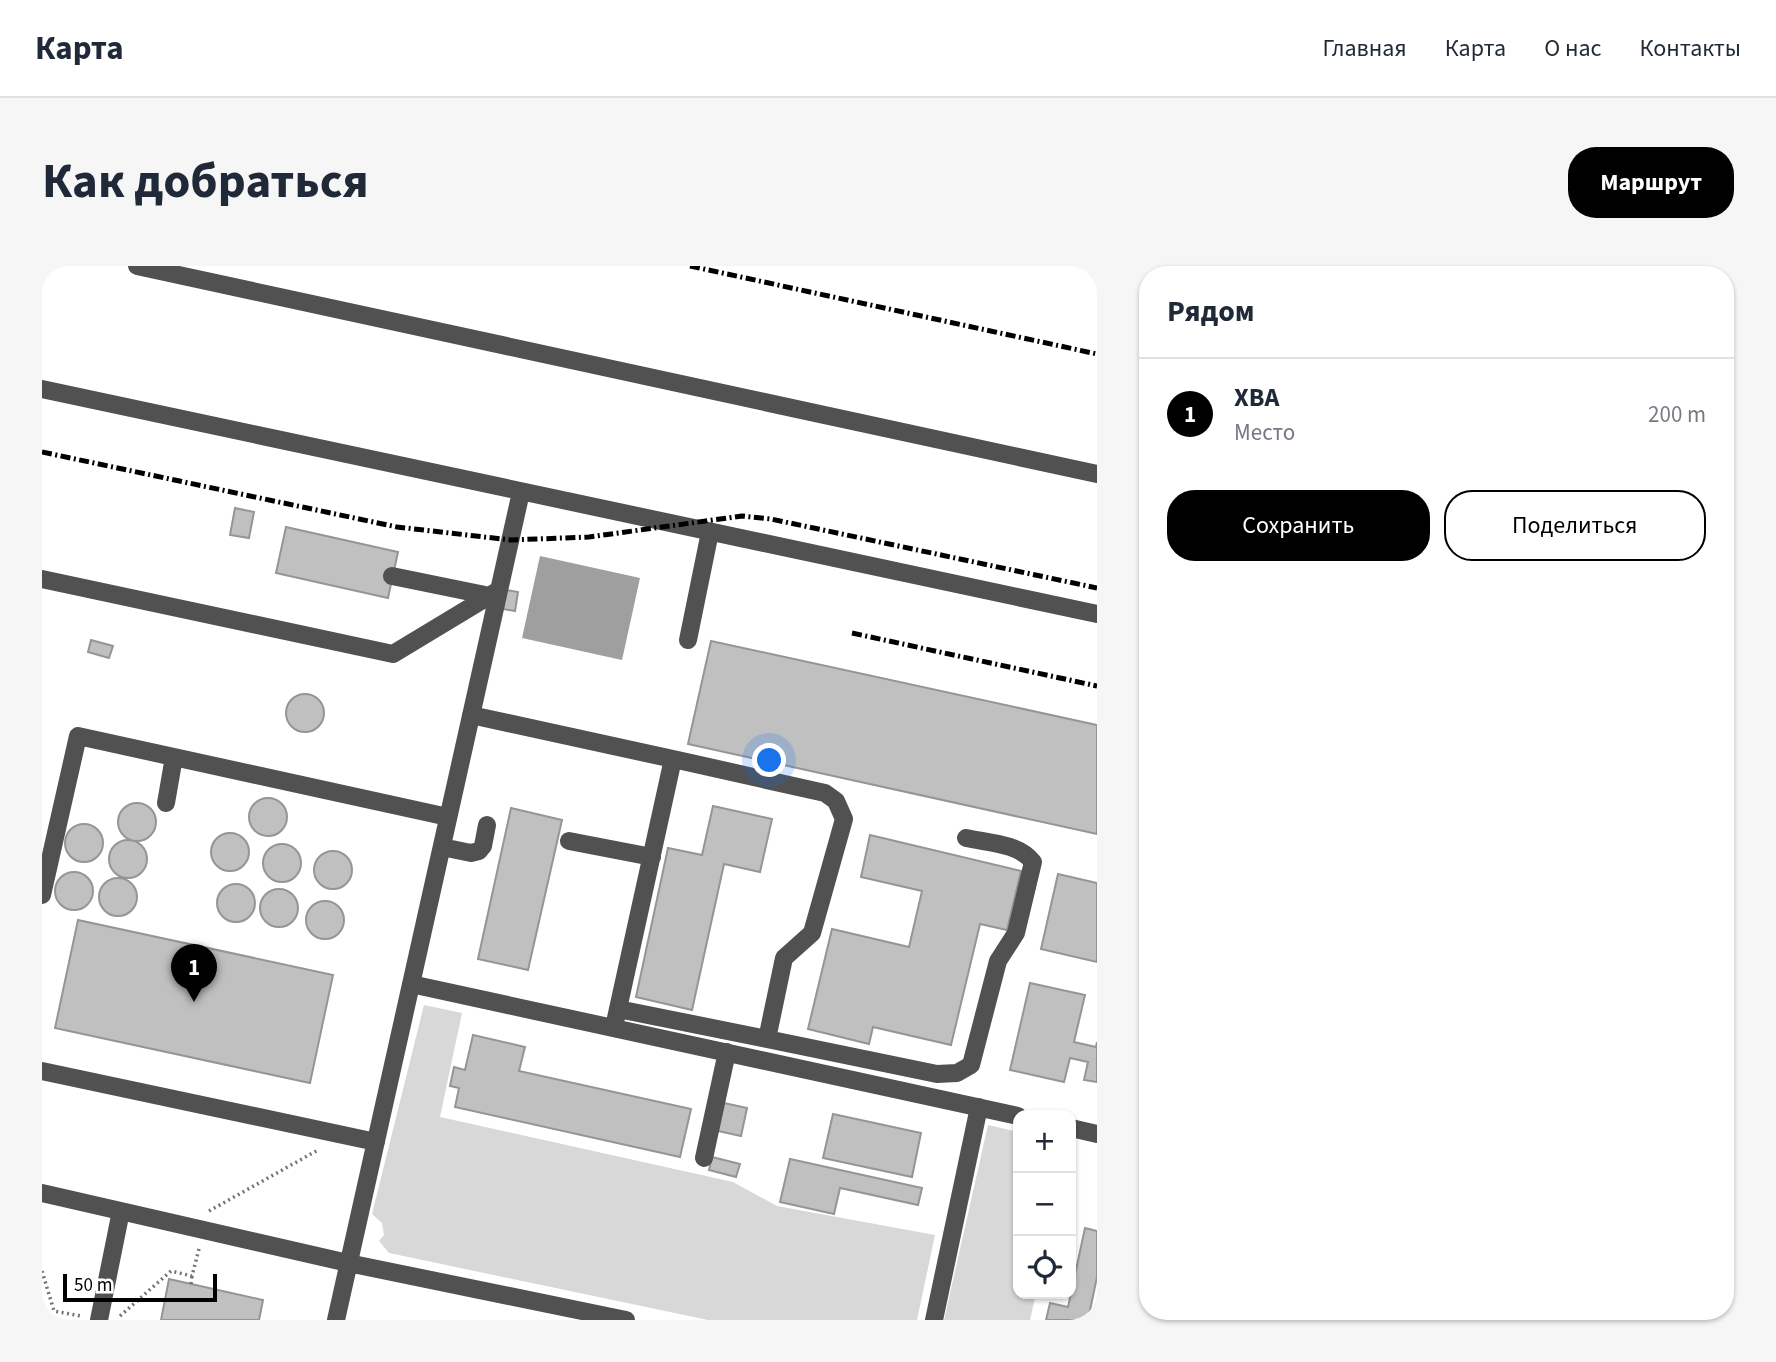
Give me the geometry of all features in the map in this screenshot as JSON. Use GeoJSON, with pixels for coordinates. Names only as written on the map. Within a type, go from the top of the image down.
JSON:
{"type":"FeatureCollection","features":[{"type":"Feature","properties":{"kind":"lane"},"geometry":{"type":"LineString","coordinates":[[137,266],[1097,474]]}},
{"type":"Feature","properties":{"kind":"lane"},"geometry":{"type":"LineString","coordinates":[[42,389],[1097,614]]}},
{"type":"Feature","properties":{"kind":"lane"},"geometry":{"type":"LineString","coordinates":[[336,1320],[471,715],[495,593],[521,492]]}},
{"type":"Feature","properties":{"kind":"lane"},"geometry":{"type":"LineString","coordinates":[[688,640],[710,532]]}},
{"type":"Feature","properties":{"kind":"lane"},"geometry":{"type":"LineString","coordinates":[[392,576],[495,593]]}},
{"type":"Feature","properties":{"kind":"lane"},"geometry":{"type":"LineString","coordinates":[[42,579],[393,654],[495,593]]}},
{"type":"Feature","properties":{"kind":"lane"},"geometry":{"type":"LineString","coordinates":[[471,715],[825,793],[836,802],[844,819],[812,933],[784,958],[767,1039]]}},
{"type":"Feature","properties":{"kind":"lane"},"geometry":{"type":"LineString","coordinates":[[42,895],[78,736],[448,817]]}},
{"type":"Feature","properties":{"kind":"lane"},"geometry":{"type":"LineString","coordinates":[[166,803],[174,757]]}},
{"type":"Feature","properties":{"kind":"lane"},"geometry":{"type":"LineString","coordinates":[[614,1028],[673,759]]}},
{"type":"Feature","properties":{"kind":"lane"},"geometry":{"type":"LineString","coordinates":[[442,847],[478,852],[483,846],[487,825]]}},
{"type":"Feature","properties":{"kind":"lane"},"geometry":{"type":"LineString","coordinates":[[618,1009],[937,1074],[957,1073],[971,1065],[998,961],[1016,933],[1033,862],[1018,849],[966,838]]}},
{"type":"Feature","properties":{"kind":"lane"},"geometry":{"type":"LineString","coordinates":[[569,841],[652,857]]}},
{"type":"Feature","properties":{"kind":"lane"},"geometry":{"type":"LineString","coordinates":[[411,984],[1013,1115]]}},
{"type":"Feature","properties":{"kind":"lane"},"geometry":{"type":"LineString","coordinates":[[704,1158],[727,1052]]}},
{"type":"Feature","properties":{"kind":"lane"},"geometry":{"type":"LineString","coordinates":[[42,1070],[376,1142]]}},
{"type":"Feature","properties":{"kind":"lane"},"geometry":{"type":"LineString","coordinates":[[934,1320],[979,1107]]}},
{"type":"Feature","properties":{"kind":"lane"},"geometry":{"type":"LineString","coordinates":[[1076,1129],[1097,1134]]}},
{"type":"Feature","properties":{"kind":"lane"},"geometry":{"type":"LineString","coordinates":[[42,1193],[348,1263],[626,1320]]}},
{"type":"Feature","properties":{"kind":"lane"},"geometry":{"type":"LineString","coordinates":[[99,1320],[121,1211]]}},
{"type":"Feature","properties":{"kind":"path"},"geometry":{"type":"LineString","coordinates":[[191,1284],[208,1211],[345,1135]]}},
{"type":"Feature","properties":{"kind":"path"},"geometry":{"type":"LineString","coordinates":[[42,1271],[54,1311],[99,1320]]}},
{"type":"Feature","properties":{"kind":"path"},"geometry":{"type":"LineString","coordinates":[[116,1320],[171,1271],[192,1276]]}},
{"type":"Feature","properties":{"kind":"shaded area"},"geometry":{"type":"Polygon","coordinates":[[[540,556],[640,578],[622,660],[522,638],[540,556]]]}},
{"type":"Feature","properties":{"kind":"shaded area"},"geometry":{"type":"Polygon","coordinates":[[[424,1005],[462,1013],[440,1117],[733,1182],[777,1206],[935,1235],[917,1320],[708,1320],[389,1253],[379,1241],[384,1235],[382,1223],[372,1214],[424,1005]]]}},
{"type":"Feature","properties":{"kind":"shaded area"},"geometry":{"type":"Polygon","coordinates":[[[988,1125],[1013,1131],[1013,1299],[1035,1299],[1030,1320],[944,1320],[988,1125]]]}},
{"type":"Feature","properties":{"kind":"building"},"geometry":{"type":"Polygon","coordinates":[[[235,508],[254,512],[249,538],[230,535],[235,508]]]}},
{"type":"Feature","properties":{"kind":"building"},"geometry":{"type":"Polygon","coordinates":[[[286,527],[398,552],[388,598],[276,573],[286,527]]]}},
{"type":"Feature","properties":{"kind":"building"},"geometry":{"type":"Polygon","coordinates":[[[506,590],[518,592],[515,611],[503,609],[506,590]]]}},
{"type":"Feature","properties":{"kind":"building"},"geometry":{"type":"Polygon","coordinates":[[[91,640],[113,646],[109,658],[88,652],[91,640]]]}},
{"type":"Feature","properties":{"kind":"building"},"geometry":{"type":"Polygon","coordinates":[[[711,641],[1097,725],[1097,834],[688,744],[711,641]]]}},
{"type":"Feature","properties":{"kind":"building"},"geometry":{"type":"Polygon","coordinates":[[[305,694],[319,699],[324,713],[319,727],[305,732],[291,727],[286,713],[291,699],[305,694]]]}},
{"type":"Feature","properties":{"kind":"building"},"geometry":{"type":"Polygon","coordinates":[[[268,798],[282,803],[287,817],[282,831],[268,836],[254,831],[249,817],[254,803],[268,798]]]}},
{"type":"Feature","properties":{"kind":"building"},"geometry":{"type":"Polygon","coordinates":[[[137,803],[151,808],[156,822],[151,836],[137,841],[123,836],[118,822],[123,808],[137,803]]]}},
{"type":"Feature","properties":{"kind":"building"},"geometry":{"type":"Polygon","coordinates":[[[713,806],[772,819],[760,872],[724,864],[692,1010],[636,997],[668,848],[702,855],[713,806]]]}},
{"type":"Feature","properties":{"kind":"building"},"geometry":{"type":"Polygon","coordinates":[[[511,808],[562,820],[528,970],[478,959],[511,808]]]}},
{"type":"Feature","properties":{"kind":"building"},"geometry":{"type":"Polygon","coordinates":[[[84,824],[98,829],[103,843],[98,857],[84,862],[70,857],[65,843],[70,829],[84,824]]]}},
{"type":"Feature","properties":{"kind":"building"},"geometry":{"type":"Polygon","coordinates":[[[230,833],[244,838],[249,852],[244,866],[230,871],[216,866],[211,852],[216,838],[230,833]]]}},
{"type":"Feature","properties":{"kind":"building"},"geometry":{"type":"Polygon","coordinates":[[[870,835],[1021,871],[1007,930],[980,924],[951,1045],[873,1027],[869,1044],[808,1029],[832,929],[909,947],[922,891],[861,877],[870,835]]]}},
{"type":"Feature","properties":{"kind":"building"},"geometry":{"type":"Polygon","coordinates":[[[128,840],[142,845],[147,859],[142,873],[128,878],[114,873],[109,859],[114,845],[128,840]]]}},
{"type":"Feature","properties":{"kind":"building"},"geometry":{"type":"Polygon","coordinates":[[[282,844],[296,849],[301,863],[296,877],[282,882],[268,877],[263,863],[268,849],[282,844]]]}},
{"type":"Feature","properties":{"kind":"building"},"geometry":{"type":"Polygon","coordinates":[[[333,851],[347,856],[352,870],[347,884],[333,889],[319,884],[314,870],[319,856],[333,851]]]}},
{"type":"Feature","properties":{"kind":"building"},"geometry":{"type":"Polygon","coordinates":[[[74,872],[88,877],[93,891],[88,905],[74,910],[60,905],[55,891],[60,877],[74,872]]]}},
{"type":"Feature","properties":{"kind":"building"},"geometry":{"type":"Polygon","coordinates":[[[1058,874],[1097,883],[1097,962],[1041,949],[1058,874]]]}},
{"type":"Feature","properties":{"kind":"building"},"geometry":{"type":"Polygon","coordinates":[[[118,878],[132,883],[137,897],[132,911],[118,916],[104,911],[99,897],[104,883],[118,878]]]}},
{"type":"Feature","properties":{"kind":"building"},"geometry":{"type":"Polygon","coordinates":[[[236,884],[250,889],[255,903],[250,917],[236,922],[222,917],[217,903],[222,889],[236,884]]]}},
{"type":"Feature","properties":{"kind":"building"},"geometry":{"type":"Polygon","coordinates":[[[279,889],[293,894],[298,908],[293,922],[279,927],[265,922],[260,908],[265,894],[279,889]]]}},
{"type":"Feature","properties":{"kind":"building"},"geometry":{"type":"Polygon","coordinates":[[[325,901],[339,906],[344,920],[339,934],[325,939],[311,934],[306,920],[311,906],[325,901]]]}},
{"type":"Feature","properties":{"kind":"building"},"geometry":{"type":"Polygon","coordinates":[[[78,920],[333,975],[310,1083],[55,1028],[78,920]]]}},
{"type":"Feature","properties":{"kind":"building"},"geometry":{"type":"Polygon","coordinates":[[[1030,983],[1085,995],[1074,1042],[1096,1047],[1097,1042],[1097,1082],[1084,1080],[1088,1062],[1070,1058],[1064,1082],[1010,1070],[1030,983]]]}},
{"type":"Feature","properties":{"kind":"building"},"geometry":{"type":"Polygon","coordinates":[[[473,1035],[525,1047],[519,1071],[691,1109],[680,1157],[455,1107],[459,1088],[450,1086],[454,1067],[465,1070],[473,1035]]]}},
{"type":"Feature","properties":{"kind":"building"},"geometry":{"type":"Polygon","coordinates":[[[724,1103],[747,1108],[741,1136],[718,1131],[724,1103]]]}},
{"type":"Feature","properties":{"kind":"building"},"geometry":{"type":"Polygon","coordinates":[[[833,1114],[921,1133],[912,1177],[823,1158],[833,1114]]]}},
{"type":"Feature","properties":{"kind":"building"},"geometry":{"type":"Polygon","coordinates":[[[712,1157],[740,1164],[736,1177],[709,1170],[712,1157]]]}},
{"type":"Feature","properties":{"kind":"building"},"geometry":{"type":"Polygon","coordinates":[[[790,1159],[922,1188],[918,1205],[840,1188],[834,1214],[780,1202],[790,1159]]]}},
{"type":"Feature","properties":{"kind":"building"},"geometry":{"type":"Polygon","coordinates":[[[1085,1228],[1097,1231],[1097,1277],[1088,1320],[1046,1320],[1050,1303],[1068,1307],[1070,1299],[1076,1299],[1076,1270],[1085,1228]]]}},
{"type":"Feature","properties":{"kind":"building"},"geometry":{"type":"Polygon","coordinates":[[[169,1279],[263,1300],[259,1320],[161,1320],[169,1279]]]}},
{"type":"Feature","properties":{"kind":"railway"},"geometry":{"type":"LineString","coordinates":[[690,266],[1097,354]]}},
{"type":"Feature","properties":{"kind":"railway"},"geometry":{"type":"LineString","coordinates":[[42,452],[397,527],[511,540],[589,537],[742,516],[771,519],[1097,588]]}},
{"type":"Feature","properties":{"kind":"railway"},"geometry":{"type":"LineString","coordinates":[[852,633],[1097,686]]}},
{"type":"Feature","properties":{"kind":"place","name":"ХВА"},"geometry":{"type":"Point","coordinates":[194,1002]}}]}
